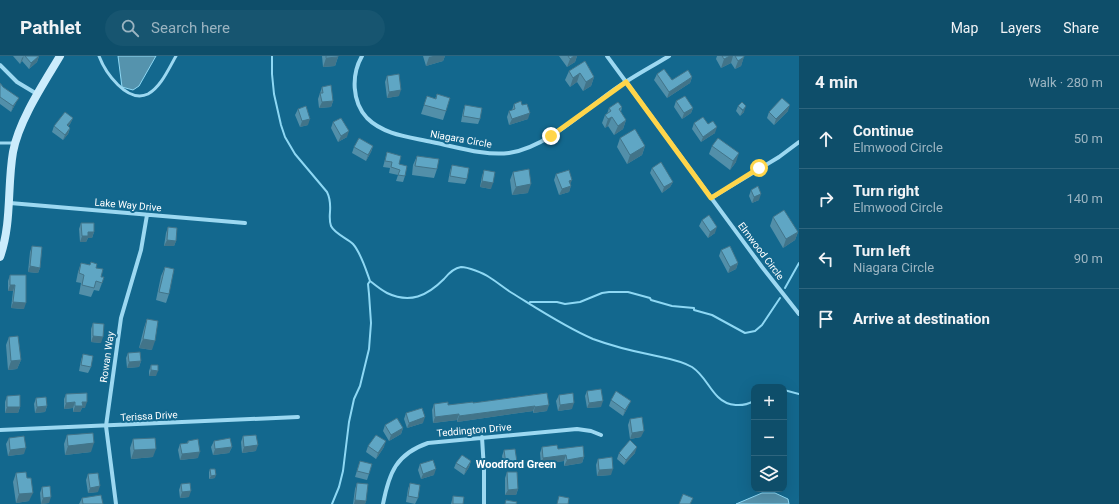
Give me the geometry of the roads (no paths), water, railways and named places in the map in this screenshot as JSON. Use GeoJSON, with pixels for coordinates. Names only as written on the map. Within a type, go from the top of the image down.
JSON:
{"type":"FeatureCollection","features":[{"type":"Feature","properties":{"kind":"street"},"geometry":{"type":"LineString","coordinates":[[0,257],[6,234],[10,203],[11,168],[15,144],[38,94],[60,56]]}},
{"type":"Feature","properties":{"kind":"street","name":"Niagara Circle"},"geometry":{"type":"LineString","coordinates":[[362,56],[355,73],[354,84],[356,97],[364,114],[375,125],[387,131],[404,136],[488,153],[512,152],[537,144],[551,136],[626,82],[669,56]]}},
{"type":"Feature","properties":{"kind":"street","name":"Elmwood Circle"},"geometry":{"type":"LineString","coordinates":[[607,56],[762,267],[799,314]]}},
{"type":"Feature","properties":{"kind":"street"},"geometry":{"type":"LineString","coordinates":[[0,65],[17,82],[38,94]]}},
{"type":"Feature","properties":{"kind":"street"},"geometry":{"type":"LineString","coordinates":[[711,198],[779,157],[799,142]]}},
{"type":"Feature","properties":{"kind":"street","name":"Lake Way Drive"},"geometry":{"type":"LineString","coordinates":[[10,203],[245,223]]}},
{"type":"Feature","properties":{"kind":"street","name":"Rowan Way"},"geometry":{"type":"LineString","coordinates":[[116,504],[106,426],[121,318],[141,250],[147,215]]}},
{"type":"Feature","properties":{"kind":"street","name":"Terissa Drive"},"geometry":{"type":"LineString","coordinates":[[0,430],[298,417]]}},
{"type":"Feature","properties":{"kind":"street","name":"Teddington Drive"},"geometry":{"type":"LineString","coordinates":[[383,504],[386,486],[392,471],[398,462],[418,446],[428,443],[482,437],[577,429],[591,431],[601,435]]}},
{"type":"Feature","properties":{"kind":"street"},"geometry":{"type":"LineString","coordinates":[[482,437],[484,504]]}},
{"type":"Feature","properties":{"kind":"lane"},"geometry":{"type":"LineString","coordinates":[[98,56],[118,84],[127,93],[138,96],[148,94],[155,89],[176,56]]}},
{"type":"Feature","properties":{"kind":"lane"},"geometry":{"type":"LineString","coordinates":[[0,143],[15,144]]}},
{"type":"Feature","properties":{"kind":"water"},"geometry":{"type":"Polygon","coordinates":[[[118,56],[156,56],[139,86],[133,90],[122,87],[118,56]]]}},
{"type":"Feature","properties":{"kind":"water"},"geometry":{"type":"Polygon","coordinates":[[[762,493],[775,493],[788,499],[789,504],[736,504],[762,493]]]}},
{"type":"Feature","properties":{"kind":"waterway"},"geometry":{"type":"LineString","coordinates":[[272,56],[274,94],[285,137],[295,154],[327,192],[330,202],[331,226],[356,248],[370,281],[368,284],[371,323],[369,349],[360,386],[354,399],[349,422],[343,471],[339,487],[332,504]]}},
{"type":"Feature","properties":{"kind":"waterway"},"geometry":{"type":"LineString","coordinates":[[785,288],[799,263]]}},
{"type":"Feature","properties":{"kind":"waterway"},"geometry":{"type":"LineString","coordinates":[[370,281],[387,293],[403,298],[411,298],[425,294],[438,285],[449,273],[456,269],[461,267],[471,269],[486,275],[552,318],[593,339],[622,348],[677,361],[692,367],[700,374],[718,397],[726,403],[740,405],[751,402]]}},
{"type":"Feature","properties":{"kind":"waterway"},"geometry":{"type":"LineString","coordinates":[[530,302],[557,302],[565,304],[580,302],[602,293],[628,292],[672,306],[694,308],[694,310],[712,315],[745,333],[755,331],[762,325],[780,298]]}},
{"type":"Feature","properties":{"kind":"waterway"},"geometry":{"type":"LineString","coordinates":[[787,391],[799,394]]}},
{"type":"Feature","properties":{"kind":"district","name":"Woodford Green"},"geometry":{"type":"Point","coordinates":[516,464]}}]}
